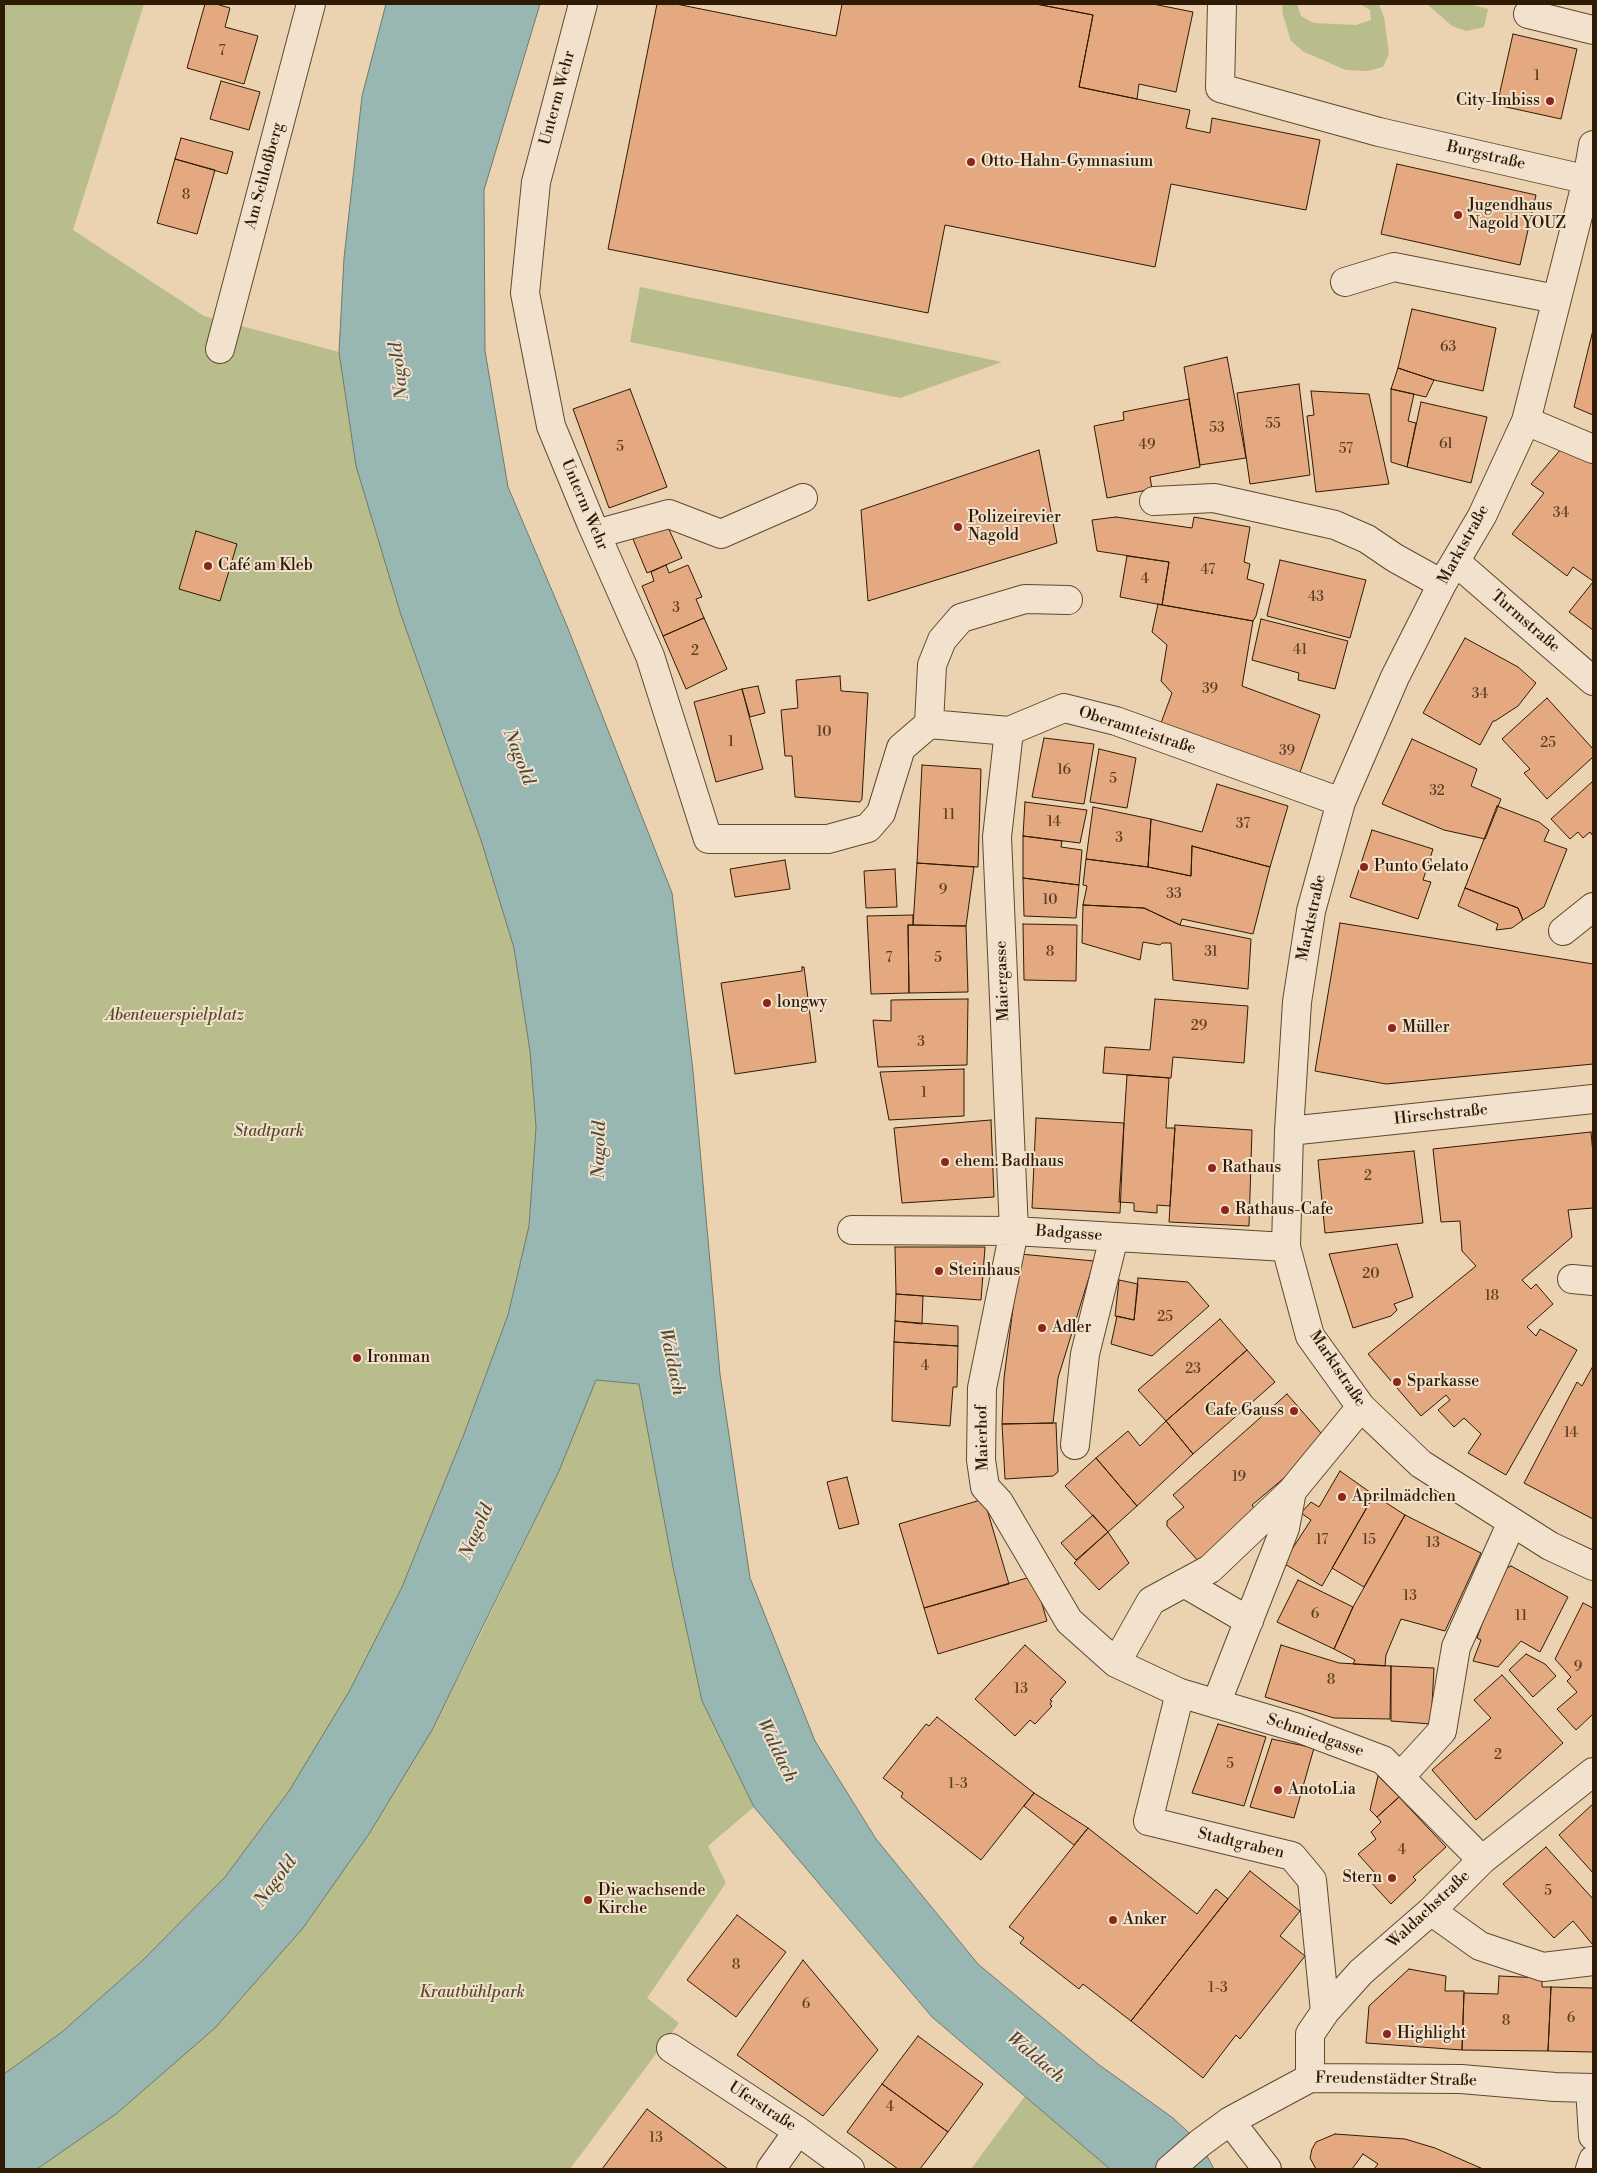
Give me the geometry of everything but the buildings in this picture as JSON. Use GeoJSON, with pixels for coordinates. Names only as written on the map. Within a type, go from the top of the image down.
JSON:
{"type":"FeatureCollection","features":[{"type":"Feature","properties":{"kind":"street","name":"Am Schloßberg"},"geometry":{"type":"LineString","coordinates":[[220,349],[311,4]]}},
{"type":"Feature","properties":{"kind":"street","name":"Unterm Wehr"},"geometry":{"type":"LineString","coordinates":[[582,4],[536,182],[525,293],[552,426],[596,534],[650,656],[708,838],[828,838],[868,828],[881,812],[901,748],[929,724]]}},
{"type":"Feature","properties":{"kind":"street","name":"Burgstraße"},"geometry":{"type":"LineString","coordinates":[[1222,4],[1220,88],[1379,132],[1590,180]]}},
{"type":"Feature","properties":{"kind":"street"},"geometry":{"type":"LineString","coordinates":[[1528,14],[1593,30]]}},
{"type":"Feature","properties":{"kind":"street","name":"Marktstraße"},"geometry":{"type":"LineString","coordinates":[[1593,145],[1590,180],[1556,299],[1526,421],[1482,516],[1449,573],[1395,677],[1341,802],[1311,911],[1297,1002],[1289,1131],[1286,1248],[1310,1336],[1361,1407],[1421,1464],[1550,1546],[1593,1566]]}},
{"type":"Feature","properties":{"kind":"street"},"geometry":{"type":"LineString","coordinates":[[1346,282],[1394,267],[1556,299]]}},
{"type":"Feature","properties":{"kind":"street"},"geometry":{"type":"LineString","coordinates":[[1526,421],[1593,449]]}},
{"type":"Feature","properties":{"kind":"street"},"geometry":{"type":"LineString","coordinates":[[596,534],[669,514],[721,534],[803,498]]}},
{"type":"Feature","properties":{"kind":"street","name":"Turmstraße"},"geometry":{"type":"LineString","coordinates":[[1154,501],[1214,498],[1335,525],[1367,539],[1395,558],[1449,573],[1593,681]]}},
{"type":"Feature","properties":{"kind":"street"},"geometry":{"type":"LineString","coordinates":[[929,724],[932,664],[942,640],[961,618],[1025,599],[1068,600]]}},
{"type":"Feature","properties":{"kind":"street","name":"Oberamteistraße"},"geometry":{"type":"LineString","coordinates":[[929,724],[1008,731],[1064,708],[1116,721],[1341,802]]}},
{"type":"Feature","properties":{"kind":"street","name":"Maiergasse"},"geometry":{"type":"LineString","coordinates":[[1008,731],[997,837],[1014,1231]]}},
{"type":"Feature","properties":{"kind":"street"},"geometry":{"type":"LineString","coordinates":[[1563,931],[1593,907]]}},
{"type":"Feature","properties":{"kind":"street","name":"Hirschstraße"},"geometry":{"type":"LineString","coordinates":[[1289,1131],[1593,1099]]}},
{"type":"Feature","properties":{"kind":"street","name":"Badgasse"},"geometry":{"type":"LineString","coordinates":[[852,1230],[1014,1231],[1286,1248]]}},
{"type":"Feature","properties":{"kind":"street","name":"Maierhof"},"geometry":{"type":"LineString","coordinates":[[1014,1231],[982,1388],[981,1460],[985,1487],[999,1502],[1068,1621],[1116,1663]]}},
{"type":"Feature","properties":{"kind":"street"},"geometry":{"type":"LineString","coordinates":[[1075,1445],[1085,1354],[1114,1237]]}},
{"type":"Feature","properties":{"kind":"street"},"geometry":{"type":"LineString","coordinates":[[1116,1663],[1151,1601],[1210,1569],[1292,1491],[1361,1407]]}},
{"type":"Feature","properties":{"kind":"street"},"geometry":{"type":"LineString","coordinates":[[1216,1704],[1286,1528],[1292,1491]]}},
{"type":"Feature","properties":{"kind":"street"},"geometry":{"type":"LineString","coordinates":[[1400,1777],[1442,1731],[1456,1648],[1512,1522]]}},
{"type":"Feature","properties":{"kind":"street"},"geometry":{"type":"LineString","coordinates":[[1184,1583],[1249,1622]]}},
{"type":"Feature","properties":{"kind":"street","name":"Schmiedgasse"},"geometry":{"type":"LineString","coordinates":[[1116,1663],[1180,1693],[1298,1728],[1383,1760],[1482,1860]]}},
{"type":"Feature","properties":{"kind":"street","name":"Stadtgraben"},"geometry":{"type":"LineString","coordinates":[[1180,1693],[1148,1822],[1292,1856],[1312,1880],[1326,2012]]}},
{"type":"Feature","properties":{"kind":"street","name":"Waldachstraße"},"geometry":{"type":"LineString","coordinates":[[1310,2078],[1310,2034],[1326,2012],[1361,1972],[1432,1910],[1482,1860],[1593,1772]]}},
{"type":"Feature","properties":{"kind":"street"},"geometry":{"type":"LineString","coordinates":[[1432,1910],[1480,1946],[1543,1967],[1593,1961]]}},
{"type":"Feature","properties":{"kind":"street","name":"Uferstraße"},"geometry":{"type":"LineString","coordinates":[[671,2048],[798,2131],[850,2169]]}},
{"type":"Feature","properties":{"kind":"street","name":"Freudenstädter Straße"},"geometry":{"type":"LineString","coordinates":[[1170,2169],[1200,2143],[1230,2122],[1310,2078],[1462,2079],[1555,2087],[1591,2088],[1593,2136]]}},
{"type":"Feature","properties":{"kind":"street"},"geometry":{"type":"LineString","coordinates":[[1230,2122],[1267,2169]]}},
{"type":"Feature","properties":{"kind":"street"},"geometry":{"type":"LineString","coordinates":[[772,2169],[798,2131]]}},
{"type":"Feature","properties":{"kind":"street"},"geometry":{"type":"LineString","coordinates":[[1590,2169],[1593,2160]]}},
{"type":"Feature","properties":{"kind":"green space","name":"Stadtpark"},"geometry":{"type":"Polygon","coordinates":[[[4,4],[144,4],[73,230],[204,316],[339,352],[356,466],[401,615],[481,840],[514,948],[530,1051],[536,1127],[529,1226],[508,1315],[464,1434],[402,1587],[350,1690],[289,1791],[225,1877],[143,1960],[62,2032],[4,2074],[4,4]]]}},
{"type":"Feature","properties":{"kind":"green space"},"geometry":{"type":"Polygon","coordinates":[[[1282,4],[1297,4],[1301,16],[1314,23],[1356,25],[1371,20],[1370,10],[1360,4],[1379,4],[1384,17],[1389,54],[1383,67],[1367,71],[1346,70],[1304,52],[1291,41],[1283,15],[1282,4]]]}},
{"type":"Feature","properties":{"kind":"green space"},"geometry":{"type":"Polygon","coordinates":[[[1427,4],[1470,4],[1488,9],[1484,27],[1466,31],[1452,26],[1427,4]]]}},
{"type":"Feature","properties":{"kind":"green space"},"geometry":{"type":"Polygon","coordinates":[[[640,287],[1002,362],[900,398],[630,342],[640,287]]]}},
{"type":"Feature","properties":{"kind":"green space","name":"Krautbühlpark"},"geometry":{"type":"Polygon","coordinates":[[[596,1380],[639,1384],[673,1567],[702,1701],[754,1807],[708,1846],[726,1883],[647,1998],[679,2023],[570,2169],[37,2169],[116,2114],[369,1834],[432,1730],[480,1635],[559,1471],[596,1380]]]}},
{"type":"Feature","properties":{"kind":"green space"},"geometry":{"type":"Polygon","coordinates":[[[1025,2096],[1110,2169],[971,2169],[1025,2096]]]}},
{"type":"Feature","properties":{"kind":"water"},"geometry":{"type":"Polygon","coordinates":[[[386,4],[540,4],[484,190],[485,351],[508,487],[567,626],[672,893],[693,1071],[720,1374],[750,1578],[815,1741],[876,1839],[978,1964],[1098,2064],[1173,2118],[1200,2143],[1214,2169],[1110,2169],[932,2017],[754,1807],[702,1701],[673,1567],[639,1384],[596,1380],[559,1471],[432,1730],[369,1834],[303,1928],[215,2028],[116,2114],[37,2169],[4,2169],[4,2074],[62,2032],[143,1960],[225,1877],[289,1791],[350,1690],[402,1587],[464,1434],[508,1315],[529,1226],[536,1127],[530,1051],[514,948],[481,840],[401,615],[356,466],[339,352],[344,258],[362,96],[386,4]]]}},
{"type":"Feature","properties":{"kind":"place","name":"City-Imbiss"},"geometry":{"type":"Point","coordinates":[1550,101]}},
{"type":"Feature","properties":{"kind":"place","name":"Otto-Hahn-Gymnasium"},"geometry":{"type":"Point","coordinates":[971,162]}},
{"type":"Feature","properties":{"kind":"place","name":"Jugendhaus Nagold YOUZ"},"geometry":{"type":"Point","coordinates":[1458,215]}},
{"type":"Feature","properties":{"kind":"place","name":"Polizeirevier Nagold"},"geometry":{"type":"Point","coordinates":[958,527]}},
{"type":"Feature","properties":{"kind":"place","name":"Café am Kleb"},"geometry":{"type":"Point","coordinates":[208,566]}},
{"type":"Feature","properties":{"kind":"place","name":"Punto Gelato"},"geometry":{"type":"Point","coordinates":[1364,867]}},
{"type":"Feature","properties":{"kind":"place","name":"longwy"},"geometry":{"type":"Point","coordinates":[767,1003]}},
{"type":"Feature","properties":{"kind":"place","name":"Müller"},"geometry":{"type":"Point","coordinates":[1392,1028]}},
{"type":"Feature","properties":{"kind":"place","name":"ehem. Badhaus"},"geometry":{"type":"Point","coordinates":[945,1162]}},
{"type":"Feature","properties":{"kind":"place","name":"Rathaus"},"geometry":{"type":"Point","coordinates":[1212,1168]}},
{"type":"Feature","properties":{"kind":"place","name":"Rathaus-Cafe"},"geometry":{"type":"Point","coordinates":[1225,1210]}},
{"type":"Feature","properties":{"kind":"place","name":"Steinhaus"},"geometry":{"type":"Point","coordinates":[939,1271]}},
{"type":"Feature","properties":{"kind":"place","name":"Adler"},"geometry":{"type":"Point","coordinates":[1042,1328]}},
{"type":"Feature","properties":{"kind":"place","name":"Ironman"},"geometry":{"type":"Point","coordinates":[357,1358]}},
{"type":"Feature","properties":{"kind":"place","name":"Sparkasse"},"geometry":{"type":"Point","coordinates":[1397,1382]}},
{"type":"Feature","properties":{"kind":"place","name":"Cafe Gauss"},"geometry":{"type":"Point","coordinates":[1294,1411]}},
{"type":"Feature","properties":{"kind":"place","name":"Aprilmädchen"},"geometry":{"type":"Point","coordinates":[1342,1497]}},
{"type":"Feature","properties":{"kind":"place","name":"AnotoLia"},"geometry":{"type":"Point","coordinates":[1278,1790]}},
{"type":"Feature","properties":{"kind":"place","name":"Stern"},"geometry":{"type":"Point","coordinates":[1392,1878]}},
{"type":"Feature","properties":{"kind":"place","name":"Die wachsende Kirche"},"geometry":{"type":"Point","coordinates":[588,1900]}},
{"type":"Feature","properties":{"kind":"place","name":"Anker"},"geometry":{"type":"Point","coordinates":[1113,1920]}},
{"type":"Feature","properties":{"kind":"place","name":"Highlight"},"geometry":{"type":"Point","coordinates":[1387,2034]}},
{"type":"Feature","properties":{"kind":"water label","name":"Nagold"},"geometry":{"type":"Point","coordinates":[400,371]}},
{"type":"Feature","properties":{"kind":"water label","name":"Nagold"},"geometry":{"type":"Point","coordinates":[518,757]}},
{"type":"Feature","properties":{"kind":"water label","name":"Nagold"},"geometry":{"type":"Point","coordinates":[600,1150]}},
{"type":"Feature","properties":{"kind":"water label","name":"Waldach"},"geometry":{"type":"Point","coordinates":[671,1362]}},
{"type":"Feature","properties":{"kind":"water label","name":"Nagold"},"geometry":{"type":"Point","coordinates":[477,1532]}},
{"type":"Feature","properties":{"kind":"water label","name":"Waldach"},"geometry":{"type":"Point","coordinates":[776,1751]}},
{"type":"Feature","properties":{"kind":"water label","name":"Nagold"},"geometry":{"type":"Point","coordinates":[276,1882]}},
{"type":"Feature","properties":{"kind":"water label","name":"Waldach"},"geometry":{"type":"Point","coordinates":[1035,2058]}},
{"type":"Feature","properties":{"kind":"park label","name":"Abenteuerspielplatz"},"geometry":{"type":"Point","coordinates":[175,1016]}}]}
